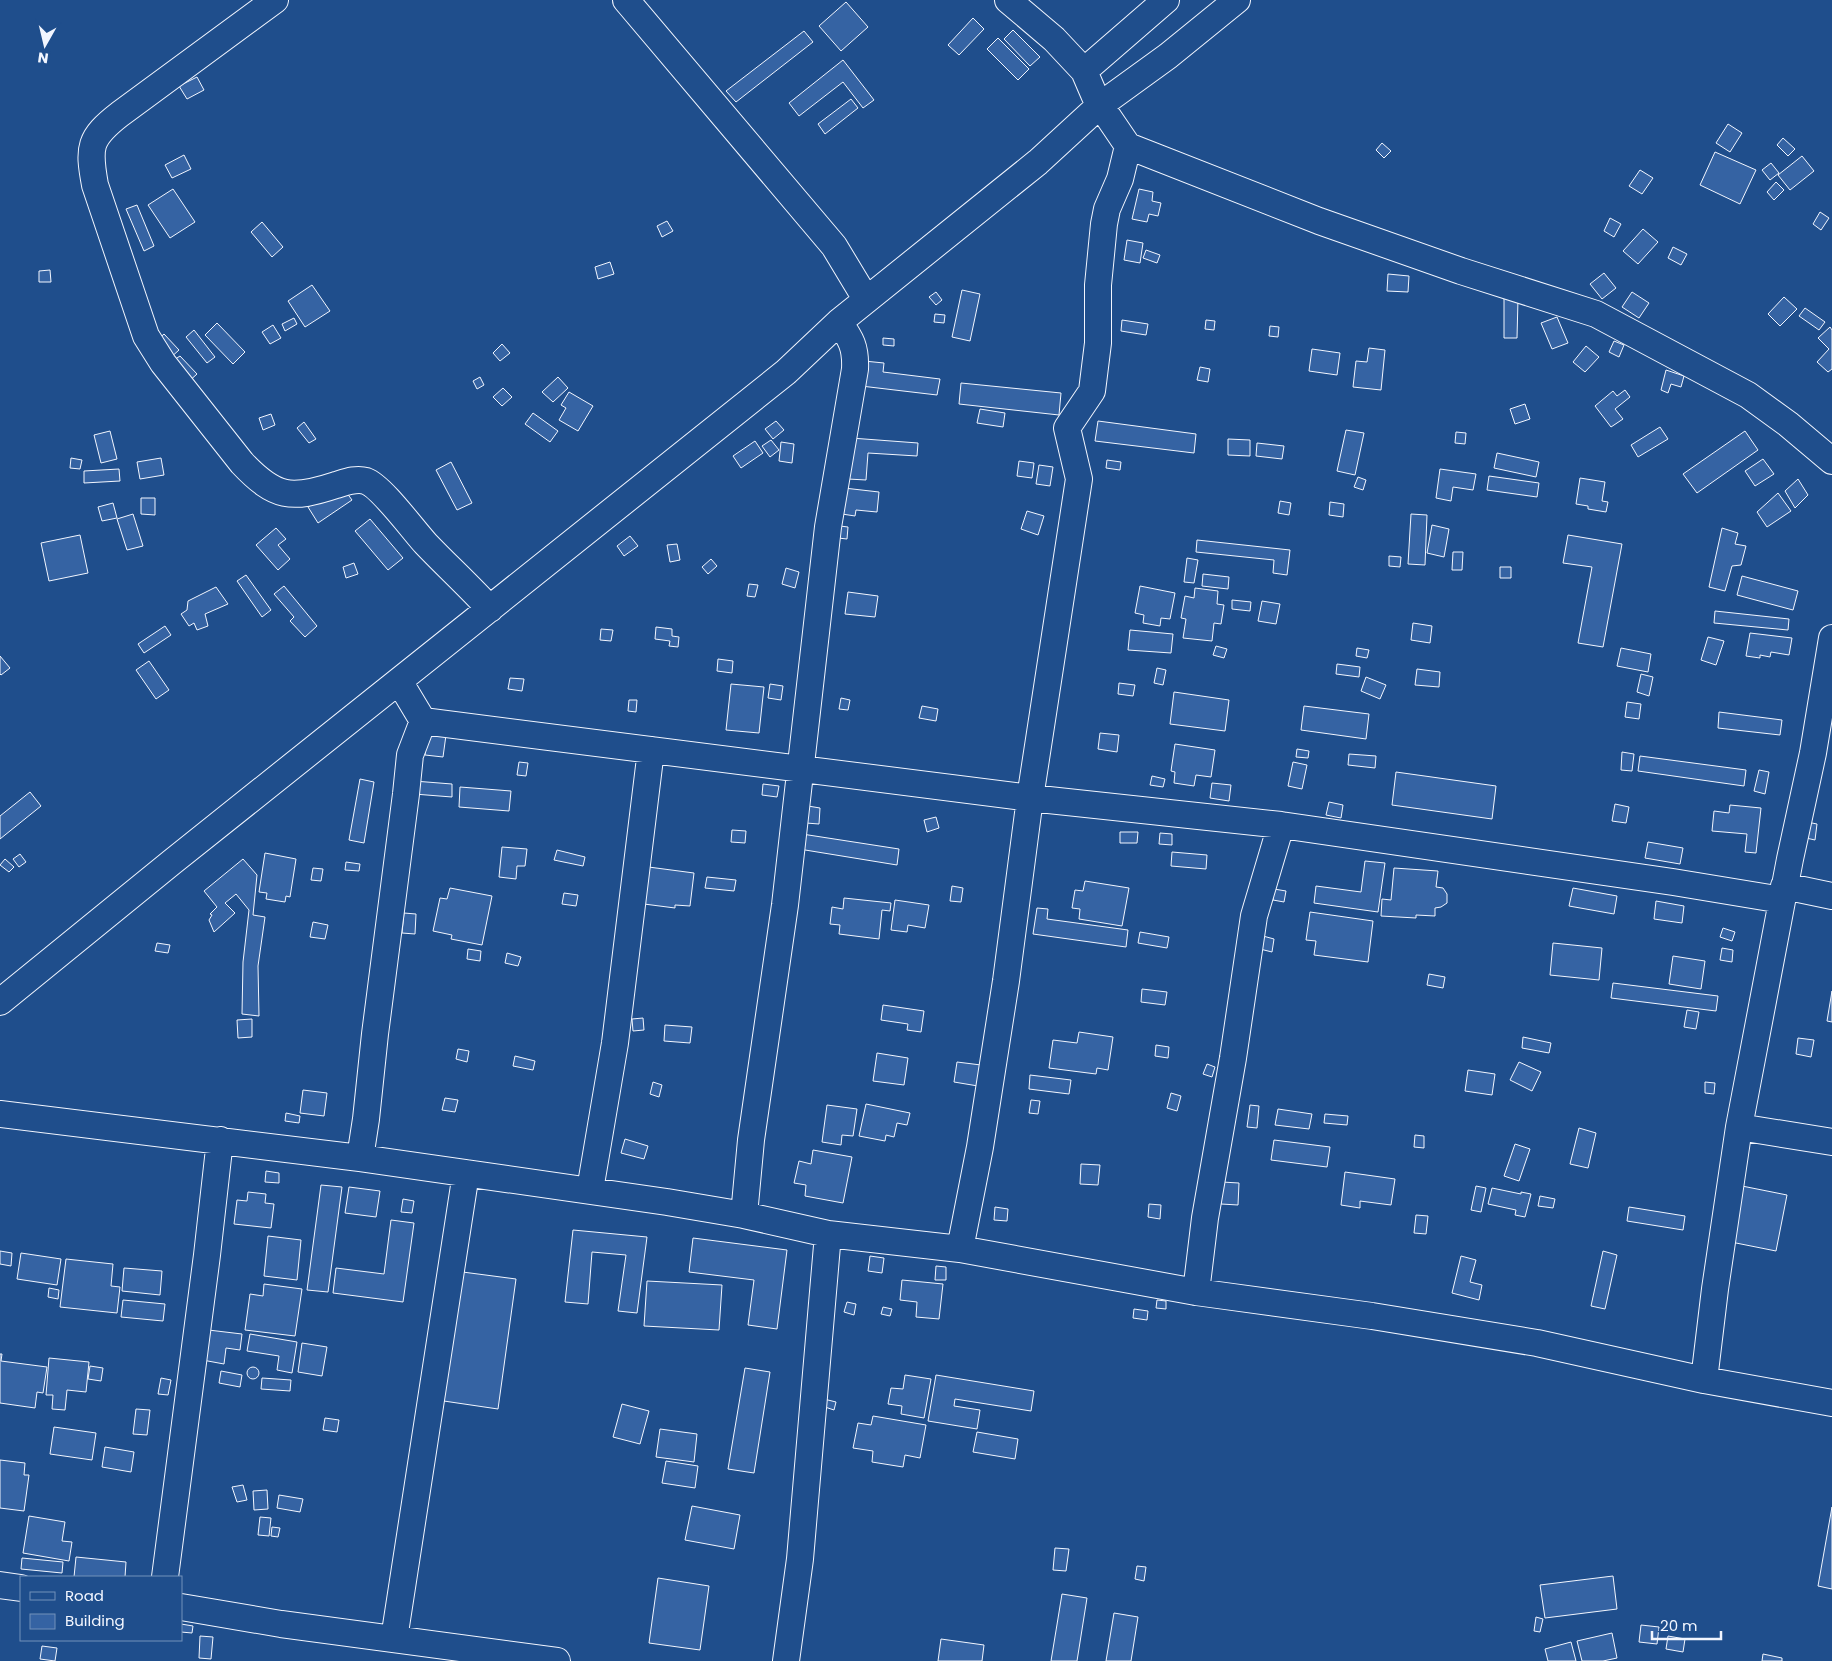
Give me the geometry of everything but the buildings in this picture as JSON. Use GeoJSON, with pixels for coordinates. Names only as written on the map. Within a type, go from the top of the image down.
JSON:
{"type":"FeatureCollection","features":[{"type":"Feature","properties":{"kind":"street"},"geometry":{"type":"LineString","coordinates":[[274,0],[104,126],[95,138],[92,153],[95,185],[131,294],[146,336],[163,363],[256,478],[278,490],[298,495],[348,481],[366,481],[382,493],[426,544],[470,586],[490,609]]}},
{"type":"Feature","properties":{"kind":"street"},"geometry":{"type":"LineString","coordinates":[[626,0],[834,246],[866,299]]}},
{"type":"Feature","properties":{"kind":"street"},"geometry":{"type":"LineString","coordinates":[[1008,0],[1054,39],[1084,71],[1099,106],[1128,146],[1335,226],[1461,271],[1596,314],[1748,395],[1795,430],[1832,461]]}},
{"type":"Feature","properties":{"kind":"street"},"geometry":{"type":"LineString","coordinates":[[1084,71],[1166,0]]}},
{"type":"Feature","properties":{"kind":"street"},"geometry":{"type":"LineString","coordinates":[[0,1002],[157,874],[786,372],[866,299],[1038,162],[1099,106],[1168,56],[1237,0]]}},
{"type":"Feature","properties":{"kind":"street"},"geometry":{"type":"LineString","coordinates":[[960,1249],[980,1147],[1006,981],[1030,798],[1079,479],[1067,428],[1092,391],[1098,343],[1098,285],[1104,224],[1107,209],[1120,179],[1128,146]]}},
{"type":"Feature","properties":{"kind":"street"},"geometry":{"type":"LineString","coordinates":[[744,1215],[751,1140],[785,905],[828,527],[855,369],[856,358],[853,344],[839,322]]}},
{"type":"Feature","properties":{"kind":"street"},"geometry":{"type":"LineString","coordinates":[[1704,1380],[1716,1280],[1739,1128],[1783,893],[1823,755],[1832,638]]}},
{"type":"Feature","properties":{"kind":"street"},"geometry":{"type":"LineString","coordinates":[[399,681],[423,721]]}},
{"type":"Feature","properties":{"kind":"street"},"geometry":{"type":"LineString","coordinates":[[423,721],[1030,798],[1281,825],[1674,882],[1832,896]]}},
{"type":"Feature","properties":{"kind":"street"},"geometry":{"type":"LineString","coordinates":[[360,1158],[406,794],[408,764],[423,721]]}},
{"type":"Feature","properties":{"kind":"street"},"geometry":{"type":"LineString","coordinates":[[590,1190],[614,1043],[651,750]]}},
{"type":"Feature","properties":{"kind":"street"},"geometry":{"type":"LineString","coordinates":[[1196,1292],[1205,1218],[1233,1058],[1254,916],[1281,825]]}},
{"type":"Feature","properties":{"kind":"street"},"geometry":{"type":"LineString","coordinates":[[0,1114],[360,1158],[590,1190],[744,1215],[828,1234],[960,1249],[1196,1292],[1353,1313],[1537,1343],[1704,1380],[1832,1403]]}},
{"type":"Feature","properties":{"kind":"street"},"geometry":{"type":"LineString","coordinates":[[1739,1128],[1832,1142]]}},
{"type":"Feature","properties":{"kind":"street"},"geometry":{"type":"LineString","coordinates":[[165,1576],[220,1140]]}},
{"type":"Feature","properties":{"kind":"street"},"geometry":{"type":"LineString","coordinates":[[394,1639],[466,1173]]}},
{"type":"Feature","properties":{"kind":"street"},"geometry":{"type":"LineString","coordinates":[[786,1661],[800,1559],[828,1234]]}},
{"type":"Feature","properties":{"kind":"street"},"geometry":{"type":"LineString","coordinates":[[0,1585],[20,1588]]}},
{"type":"Feature","properties":{"kind":"street"},"geometry":{"type":"LineString","coordinates":[[182,1607],[281,1624],[557,1661]]}}]}
